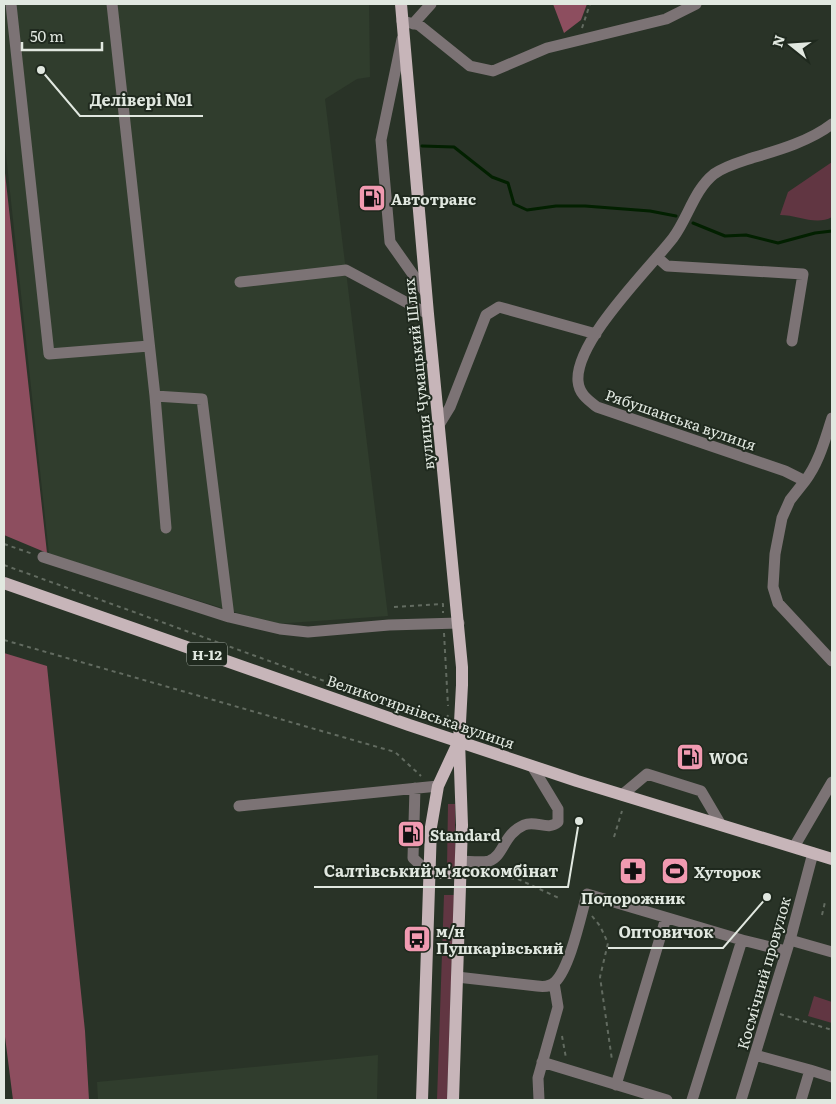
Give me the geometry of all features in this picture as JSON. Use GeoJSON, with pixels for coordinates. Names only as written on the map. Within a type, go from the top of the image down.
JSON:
{"type":"FeatureCollection","features":[{"type":"Feature","properties":{"kind":"main road","name":"вулиця Чумацький Шлях"},"geometry":{"type":"LineString","coordinates":[[401,4],[406,26],[426,293],[459,623],[462,685],[459,741],[462,825],[453,1100]]}},
{"type":"Feature","properties":{"kind":"main road","name":"Великотирнівська вулиця"},"geometry":{"type":"LineString","coordinates":[[4,583],[532,766],[832,859]]}},
{"type":"Feature","properties":{"kind":"main road","name":"вулиця Чумацький Шлях"},"geometry":{"type":"LineString","coordinates":[[422,1100],[431,827],[438,786],[459,741]]}},
{"type":"Feature","properties":{"kind":"main road"},"geometry":{"type":"LineString","coordinates":[[429,873],[460,867]]}},
{"type":"Feature","properties":{"kind":"street"},"geometry":{"type":"LineString","coordinates":[[12,4],[49,354],[149,346]]}},
{"type":"Feature","properties":{"kind":"street"},"geometry":{"type":"LineString","coordinates":[[112,4],[155,396],[166,528]]}},
{"type":"Feature","properties":{"kind":"street"},"geometry":{"type":"LineString","coordinates":[[426,293],[390,242],[381,140],[406,26],[431,4]]}},
{"type":"Feature","properties":{"kind":"street"},"geometry":{"type":"LineString","coordinates":[[406,26],[419,25],[470,66],[493,71],[546,48],[666,20],[696,4]]}},
{"type":"Feature","properties":{"kind":"street","name":"Рябушанська вулиця"},"geometry":{"type":"LineString","coordinates":[[805,481],[785,471],[597,407],[583,396],[578,382],[579,367],[588,346],[596,334],[624,296],[673,238],[687,217],[702,187],[715,174],[735,164],[790,146],[832,124]]}},
{"type":"Feature","properties":{"kind":"street"},"geometry":{"type":"LineString","coordinates":[[657,257],[667,266],[803,274],[792,341]]}},
{"type":"Feature","properties":{"kind":"street"},"geometry":{"type":"LineString","coordinates":[[240,282],[346,270],[428,314]]}},
{"type":"Feature","properties":{"kind":"street"},"geometry":{"type":"LineString","coordinates":[[439,425],[450,407],[486,315],[499,307],[596,334]]}},
{"type":"Feature","properties":{"kind":"street"},"geometry":{"type":"LineString","coordinates":[[155,396],[202,399],[229,617]]}},
{"type":"Feature","properties":{"kind":"street"},"geometry":{"type":"LineString","coordinates":[[832,418],[816,462],[810,474],[790,500],[782,518],[775,554],[773,587],[778,602],[832,661]]}},
{"type":"Feature","properties":{"kind":"street"},"geometry":{"type":"LineString","coordinates":[[42,557],[229,617],[280,629],[308,632],[459,623]]}},
{"type":"Feature","properties":{"kind":"street"},"geometry":{"type":"LineString","coordinates":[[460,867],[490,860],[500,853],[508,836],[518,828],[531,823],[551,826],[557,823],[559,820],[558,809],[532,766]]}},
{"type":"Feature","properties":{"kind":"street"},"geometry":{"type":"LineString","coordinates":[[622,795],[648,774],[701,791],[721,825]]}},
{"type":"Feature","properties":{"kind":"street"},"geometry":{"type":"LineString","coordinates":[[794,847],[832,782]]}},
{"type":"Feature","properties":{"kind":"street"},"geometry":{"type":"LineString","coordinates":[[239,806],[438,786]]}},
{"type":"Feature","properties":{"kind":"street"},"geometry":{"type":"LineString","coordinates":[[415,788],[413,858],[429,873]]}},
{"type":"Feature","properties":{"kind":"street","name":"Космічний провулок"},"geometry":{"type":"LineString","coordinates":[[741,1100],[788,945],[813,853]]}},
{"type":"Feature","properties":{"kind":"street"},"geometry":{"type":"LineString","coordinates":[[457,977],[546,987],[554,983],[561,976],[567,962],[587,894],[742,940],[832,952]]}},
{"type":"Feature","properties":{"kind":"street"},"geometry":{"type":"LineString","coordinates":[[616,1085],[666,918]]}},
{"type":"Feature","properties":{"kind":"street"},"geometry":{"type":"LineString","coordinates":[[692,1100],[742,940]]}},
{"type":"Feature","properties":{"kind":"street"},"geometry":{"type":"LineString","coordinates":[[539,1100],[538,1078],[558,1006],[554,983]]}},
{"type":"Feature","properties":{"kind":"street"},"geometry":{"type":"LineString","coordinates":[[755,1055],[832,1077]]}},
{"type":"Feature","properties":{"kind":"street"},"geometry":{"type":"LineString","coordinates":[[542,1062],[667,1100]]}},
{"type":"Feature","properties":{"kind":"street"},"geometry":{"type":"LineString","coordinates":[[801,1100],[810,1070]]}},
{"type":"Feature","properties":{"kind":"path"},"geometry":{"type":"LineString","coordinates":[[573,41],[583,27],[590,4]]}},
{"type":"Feature","properties":{"kind":"path"},"geometry":{"type":"LineString","coordinates":[[4,544],[42,557]]}},
{"type":"Feature","properties":{"kind":"path"},"geometry":{"type":"LineString","coordinates":[[4,565],[442,722],[446,721],[448,716],[443,604],[394,607]]}},
{"type":"Feature","properties":{"kind":"path"},"geometry":{"type":"LineString","coordinates":[[4,640],[395,752],[423,779]]}},
{"type":"Feature","properties":{"kind":"path"},"geometry":{"type":"LineString","coordinates":[[614,837],[622,811]]}},
{"type":"Feature","properties":{"kind":"path"},"geometry":{"type":"LineString","coordinates":[[494,876],[518,879],[562,899]]}},
{"type":"Feature","properties":{"kind":"path"},"geometry":{"type":"LineString","coordinates":[[822,915],[826,902]]}},
{"type":"Feature","properties":{"kind":"path"},"geometry":{"type":"LineString","coordinates":[[584,906],[600,926],[608,942],[600,977],[613,1065]]}},
{"type":"Feature","properties":{"kind":"path"},"geometry":{"type":"LineString","coordinates":[[778,1013],[832,1030]]}},
{"type":"Feature","properties":{"kind":"path"},"geometry":{"type":"LineString","coordinates":[[562,1034],[568,1070]]}},
{"type":"Feature","properties":{"kind":"shaded area"},"geometry":{"type":"Polygon","coordinates":[[[4,4],[369,4],[370,77],[357,79],[325,99],[388,616],[274,624],[49,554],[4,136],[4,4]]]}},
{"type":"Feature","properties":{"kind":"shaded area"},"geometry":{"type":"Polygon","coordinates":[[[553,4],[587,4],[581,20],[564,33],[553,4]]]}},
{"type":"Feature","properties":{"kind":"shaded area"},"geometry":{"type":"Polygon","coordinates":[[[832,162],[832,217],[813,220],[780,215],[788,192],[832,162]]]}},
{"type":"Feature","properties":{"kind":"shaded area"},"geometry":{"type":"Polygon","coordinates":[[[4,164],[47,553],[4,535],[4,164]]]}},
{"type":"Feature","properties":{"kind":"shaded area"},"geometry":{"type":"Polygon","coordinates":[[[4,653],[47,666],[85,1031],[89,1100],[13,1100],[4,1029],[4,653]]]}},
{"type":"Feature","properties":{"kind":"shaded area"},"geometry":{"type":"Polygon","coordinates":[[[448,804],[455,804],[455,868],[447,868],[448,804]]]}},
{"type":"Feature","properties":{"kind":"shaded area"},"geometry":{"type":"Polygon","coordinates":[[[444,895],[454,895],[447,1100],[437,1100],[444,895]]]}},
{"type":"Feature","properties":{"kind":"shaded area"},"geometry":{"type":"Polygon","coordinates":[[[814,996],[832,1002],[832,1023],[808,1016],[814,996]]]}},
{"type":"Feature","properties":{"kind":"shaded area"},"geometry":{"type":"Polygon","coordinates":[[[378,1055],[377,1100],[98,1100],[97,1082],[378,1055]]]}},
{"type":"Feature","properties":{"kind":"waterway"},"geometry":{"type":"LineString","coordinates":[[422,146],[454,147],[492,177],[508,183],[514,204],[527,210],[556,206],[585,206],[650,211],[676,216]]}},
{"type":"Feature","properties":{"kind":"waterway"},"geometry":{"type":"LineString","coordinates":[[693,223],[725,236],[746,235],[778,243],[815,233],[832,231]]}},
{"type":"Feature","properties":{"kind":"place","name":"Делівері №1"},"geometry":{"type":"Point","coordinates":[41,70]}},
{"type":"Feature","properties":{"kind":"place","name":"Автотранс"},"geometry":{"type":"Point","coordinates":[372,198]}},
{"type":"Feature","properties":{"kind":"place","name":"WOG"},"geometry":{"type":"Point","coordinates":[690,757]}},
{"type":"Feature","properties":{"kind":"place","name":"Салтівський м'ясокомбінат"},"geometry":{"type":"Point","coordinates":[579,821]}},
{"type":"Feature","properties":{"kind":"place","name":"Standard"},"geometry":{"type":"Point","coordinates":[411,834]}},
{"type":"Feature","properties":{"kind":"place","name":"Подорожник"},"geometry":{"type":"Point","coordinates":[633,871]}},
{"type":"Feature","properties":{"kind":"place","name":"Хуторок"},"geometry":{"type":"Point","coordinates":[675,871]}},
{"type":"Feature","properties":{"kind":"place","name":"Оптовичок"},"geometry":{"type":"Point","coordinates":[767,897]}},
{"type":"Feature","properties":{"kind":"place","name":"м/н Пушкарівський"},"geometry":{"type":"Point","coordinates":[417,939]}}]}
